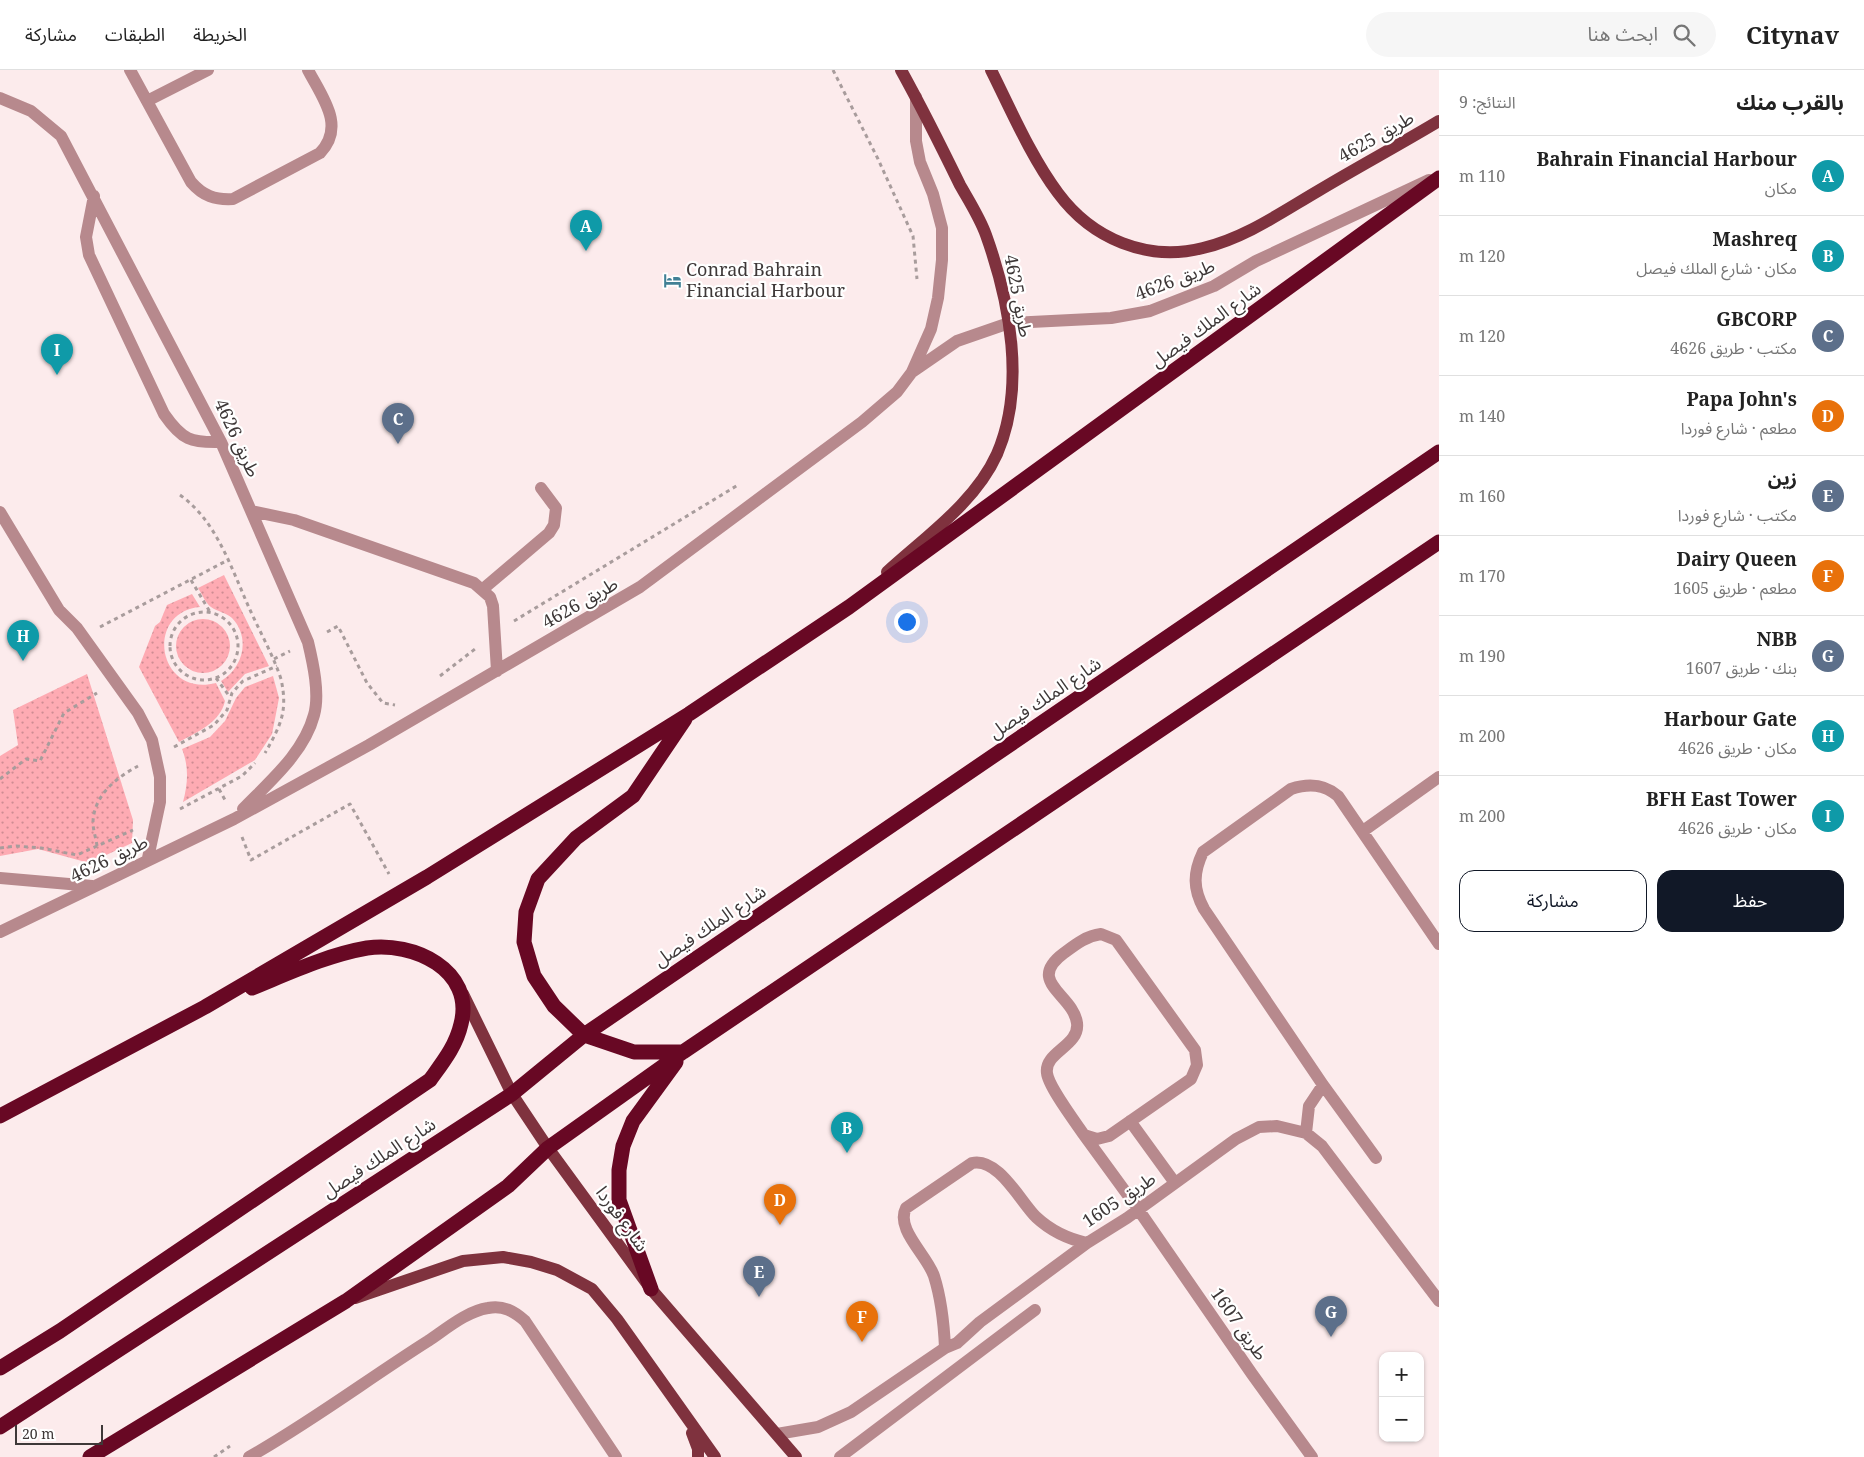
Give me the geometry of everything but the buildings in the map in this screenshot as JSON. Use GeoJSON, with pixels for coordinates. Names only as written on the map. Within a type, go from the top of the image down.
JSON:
{"type":"FeatureCollection","features":[{"type":"Feature","properties":{"kind":"highway","name":"شارع الملك فيصل"},"geometry":{"type":"LineString","coordinates":[[0,1116],[205,1007],[400,892],[689,714],[848,607],[1439,177]]}},
{"type":"Feature","properties":{"kind":"highway","name":"شارع الملك فيصل"},"geometry":{"type":"LineString","coordinates":[[0,1427],[512,1094],[584,1035],[1439,452]]}},
{"type":"Feature","properties":{"kind":"highway"},"geometry":{"type":"LineString","coordinates":[[90,1457],[346,1301],[508,1186],[548,1148],[684,1052],[1439,542]]}},
{"type":"Feature","properties":{"kind":"highway"},"geometry":{"type":"LineString","coordinates":[[684,1052],[634,1052],[584,1035],[554,1006],[534,976],[524,942],[526,912],[538,878],[576,838],[633,796],[689,714]]}},
{"type":"Feature","properties":{"kind":"highway"},"geometry":{"type":"LineString","coordinates":[[0,1368],[60,1331],[430,1080],[453,1048],[462,1023],[462,999],[455,978],[428,957],[405,948],[368,948],[318,961],[205,1007]]}},
{"type":"Feature","properties":{"kind":"highway"},"geometry":{"type":"LineString","coordinates":[[651,1289],[620,1200],[619,1170],[623,1146],[633,1120],[684,1052]]}},
{"type":"Feature","properties":{"kind":"main road","name":"طريق 4625"},"geometry":{"type":"LineString","coordinates":[[848,607],[967,500],[996,455],[1006,426],[1012,380],[1009,323],[998,270],[986,233],[901,70]]}},
{"type":"Feature","properties":{"kind":"main road","name":"طريق 4625"},"geometry":{"type":"LineString","coordinates":[[990,70],[1058,193],[1092,227],[1112,240],[1135,249],[1152,251],[1180,253],[1205,248],[1251,230],[1439,120]]}},
{"type":"Feature","properties":{"kind":"main road","name":"شارع فوردا"},"geometry":{"type":"LineString","coordinates":[[455,978],[512,1094],[548,1148],[651,1289],[796,1457]]}},
{"type":"Feature","properties":{"kind":"main road"},"geometry":{"type":"LineString","coordinates":[[346,1301],[463,1261],[503,1257],[531,1262],[557,1270],[592,1289],[617,1318],[715,1457]]}},
{"type":"Feature","properties":{"kind":"main road"},"geometry":{"type":"LineString","coordinates":[[687,1418],[698,1449],[698,1457]]}},
{"type":"Feature","properties":{"kind":"street"},"geometry":{"type":"LineString","coordinates":[[130,70],[191,182],[207,196],[233,199],[320,153],[326,146],[333,126],[331,114],[308,70]]}},
{"type":"Feature","properties":{"kind":"street"},"geometry":{"type":"LineString","coordinates":[[147,100],[208,70]]}},
{"type":"Feature","properties":{"kind":"street","name":"طريق 4626"},"geometry":{"type":"LineString","coordinates":[[0,932],[148,858],[234,819],[497,671],[640,587],[868,417],[897,392],[912,372],[931,329],[938,298],[942,260],[942,228],[933,194],[920,162],[916,141],[916,97]]}},
{"type":"Feature","properties":{"kind":"street","name":"طريق 4626"},"geometry":{"type":"LineString","coordinates":[[0,98],[32,111],[61,136],[221,442],[308,642],[315,670],[315,714],[298,751],[234,819]]}},
{"type":"Feature","properties":{"kind":"street","name":"طريق 4626"},"geometry":{"type":"LineString","coordinates":[[912,372],[957,341],[1009,323],[1111,318],[1150,311],[1214,286],[1256,261],[1439,177]]}},
{"type":"Feature","properties":{"kind":"street"},"geometry":{"type":"LineString","coordinates":[[94,196],[86,237],[89,255],[164,414],[174,428],[184,437],[197,442],[221,442]]}},
{"type":"Feature","properties":{"kind":"street"},"geometry":{"type":"LineString","coordinates":[[483,589],[549,533],[554,525],[556,508],[542,488]]}},
{"type":"Feature","properties":{"kind":"street"},"geometry":{"type":"LineString","coordinates":[[250,511],[303,523],[467,579],[483,589],[490,596],[493,606],[497,671]]}},
{"type":"Feature","properties":{"kind":"street"},"geometry":{"type":"LineString","coordinates":[[0,512],[59,610],[82,636],[138,713],[155,749],[160,777],[160,802],[148,858]]}},
{"type":"Feature","properties":{"kind":"street"},"geometry":{"type":"LineString","coordinates":[[1363,831],[1439,777]]}},
{"type":"Feature","properties":{"kind":"street"},"geometry":{"type":"LineString","coordinates":[[1376,1158],[1323,1085],[1204,909],[1196,888],[1196,866],[1203,852],[1292,789],[1311,785],[1330,790],[1338,796],[1363,831],[1439,944]]}},
{"type":"Feature","properties":{"kind":"street"},"geometry":{"type":"LineString","coordinates":[[0,878],[92,886]]}},
{"type":"Feature","properties":{"kind":"street","name":"طريق 1607"},"geometry":{"type":"LineString","coordinates":[[1130,1122],[1191,1080],[1196,1071],[1197,1060],[1195,1050],[1116,940],[1101,934],[1092,935],[1084,938],[1055,960],[1048,975],[1051,983],[1074,1015],[1077,1024],[1073,1039],[1049,1062],[1047,1076],[1084,1136],[1138,1209],[1312,1457]]}},
{"type":"Feature","properties":{"kind":"street"},"geometry":{"type":"LineString","coordinates":[[1323,1085],[1309,1106],[1306,1133],[1331,1157],[1439,1301]]}},
{"type":"Feature","properties":{"kind":"street"},"geometry":{"type":"LineString","coordinates":[[1084,1136],[1102,1138],[1130,1122],[1175,1183]]}},
{"type":"Feature","properties":{"kind":"street","name":"طريق 1605"},"geometry":{"type":"LineString","coordinates":[[777,1434],[818,1427],[851,1412],[951,1346],[980,1322],[1087,1243],[1236,1139],[1259,1127],[1277,1126],[1306,1133]]}},
{"type":"Feature","properties":{"kind":"street"},"geometry":{"type":"LineString","coordinates":[[973,1358],[951,1346],[944,1324],[935,1280],[927,1262],[903,1226],[902,1217],[906,1208],[972,1163],[982,1162],[993,1167],[1037,1218],[1062,1235],[1087,1243]]}},
{"type":"Feature","properties":{"kind":"street"},"geometry":{"type":"LineString","coordinates":[[249,1457],[329,1408],[386,1367],[464,1318],[476,1311],[497,1307],[508,1309],[525,1321],[616,1457]]}},
{"type":"Feature","properties":{"kind":"street"},"geometry":{"type":"LineString","coordinates":[[840,1457],[1035,1310]]}},
{"type":"Feature","properties":{"kind":"path"},"geometry":{"type":"LineString","coordinates":[[833,70],[878,159],[913,236],[917,282]]}},
{"type":"Feature","properties":{"kind":"path"},"geometry":{"type":"LineString","coordinates":[[434,682],[495,632],[742,482]]}},
{"type":"Feature","properties":{"kind":"path"},"geometry":{"type":"LineString","coordinates":[[180,495],[193,504],[215,536],[274,659],[285,699],[279,729],[263,756]]}},
{"type":"Feature","properties":{"kind":"path"},"geometry":{"type":"LineString","coordinates":[[82,636],[228,560]]}},
{"type":"Feature","properties":{"kind":"path"},"geometry":{"type":"LineString","coordinates":[[191,580],[210,612]]}},
{"type":"Feature","properties":{"kind":"path"},"geometry":{"type":"LineString","coordinates":[[210,612],[228,621],[237,638],[236,657],[232,666],[216,678],[206,680],[188,676],[174,663],[170,654],[171,635],[176,626],[191,614],[210,612]]}},
{"type":"Feature","properties":{"kind":"path"},"geometry":{"type":"LineString","coordinates":[[274,659],[338,626],[367,683],[383,703],[395,705],[402,700]]}},
{"type":"Feature","properties":{"kind":"path"},"geometry":{"type":"LineString","coordinates":[[216,678],[230,698]]}},
{"type":"Feature","properties":{"kind":"path"},"geometry":{"type":"LineString","coordinates":[[0,779],[26,759],[40,761],[64,713],[82,700],[116,683]]}},
{"type":"Feature","properties":{"kind":"path"},"geometry":{"type":"LineString","coordinates":[[0,848],[16,846],[41,848],[77,855],[219,789],[242,776],[256,762]]}},
{"type":"Feature","properties":{"kind":"path"},"geometry":{"type":"LineString","coordinates":[[234,819],[251,860],[350,804],[400,892]]}},
{"type":"Feature","properties":{"kind":"shaded area"},"geometry":{"type":"Polygon","coordinates":[[[224,575],[269,666],[245,674],[228,692],[221,681],[229,675],[239,661],[243,643],[241,634],[232,618],[209,606],[198,588],[224,575]]]}},
{"type":"Feature","properties":{"kind":"shaded area"},"geometry":{"type":"Polygon","coordinates":[[[192,594],[200,607],[182,612],[171,623],[165,637],[165,652],[170,667],[181,678],[196,684],[216,683],[225,701],[222,709],[213,721],[179,742],[139,667],[155,626],[160,622],[167,605],[192,594]]]}},
{"type":"Feature","properties":{"kind":"shaded area"},"geometry":{"type":"Polygon","coordinates":[[[198,619],[208,619],[218,623],[226,631],[230,646],[226,661],[218,669],[208,673],[198,673],[188,669],[180,661],[176,651],[176,641],[180,631],[188,623],[198,619]]]}},
{"type":"Feature","properties":{"kind":"shaded area"},"geometry":{"type":"Polygon","coordinates":[[[87,674],[133,820],[132,843],[89,863],[38,849],[0,856],[0,756],[18,745],[13,710],[87,674]]]}},
{"type":"Feature","properties":{"kind":"shaded area"},"geometry":{"type":"Polygon","coordinates":[[[273,676],[279,698],[272,734],[255,760],[183,802],[187,775],[182,749],[210,737],[225,721],[236,698],[245,687],[273,676]]]}},
{"type":"Feature","properties":{"kind":"place","name":"Bahrain Financial Harbour"},"geometry":{"type":"Point","coordinates":[586,251]}},
{"type":"Feature","properties":{"kind":"place","name":"Conrad Bahrain Financial Harbour"},"geometry":{"type":"Point","coordinates":[672,280]}},
{"type":"Feature","properties":{"kind":"place","name":"BFH East Tower"},"geometry":{"type":"Point","coordinates":[57,375]}},
{"type":"Feature","properties":{"kind":"place","name":"GBCORP"},"geometry":{"type":"Point","coordinates":[398,444]}},
{"type":"Feature","properties":{"kind":"place","name":"Harbour Gate"},"geometry":{"type":"Point","coordinates":[23,661]}},
{"type":"Feature","properties":{"kind":"place","name":"Mashreq"},"geometry":{"type":"Point","coordinates":[847,1153]}},
{"type":"Feature","properties":{"kind":"place","name":"Papa John's"},"geometry":{"type":"Point","coordinates":[780,1225]}},
{"type":"Feature","properties":{"kind":"place","name":"زين"},"geometry":{"type":"Point","coordinates":[759,1297]}},
{"type":"Feature","properties":{"kind":"place","name":"NBB"},"geometry":{"type":"Point","coordinates":[1331,1337]}},
{"type":"Feature","properties":{"kind":"place","name":"Dairy Queen"},"geometry":{"type":"Point","coordinates":[862,1342]}}]}
